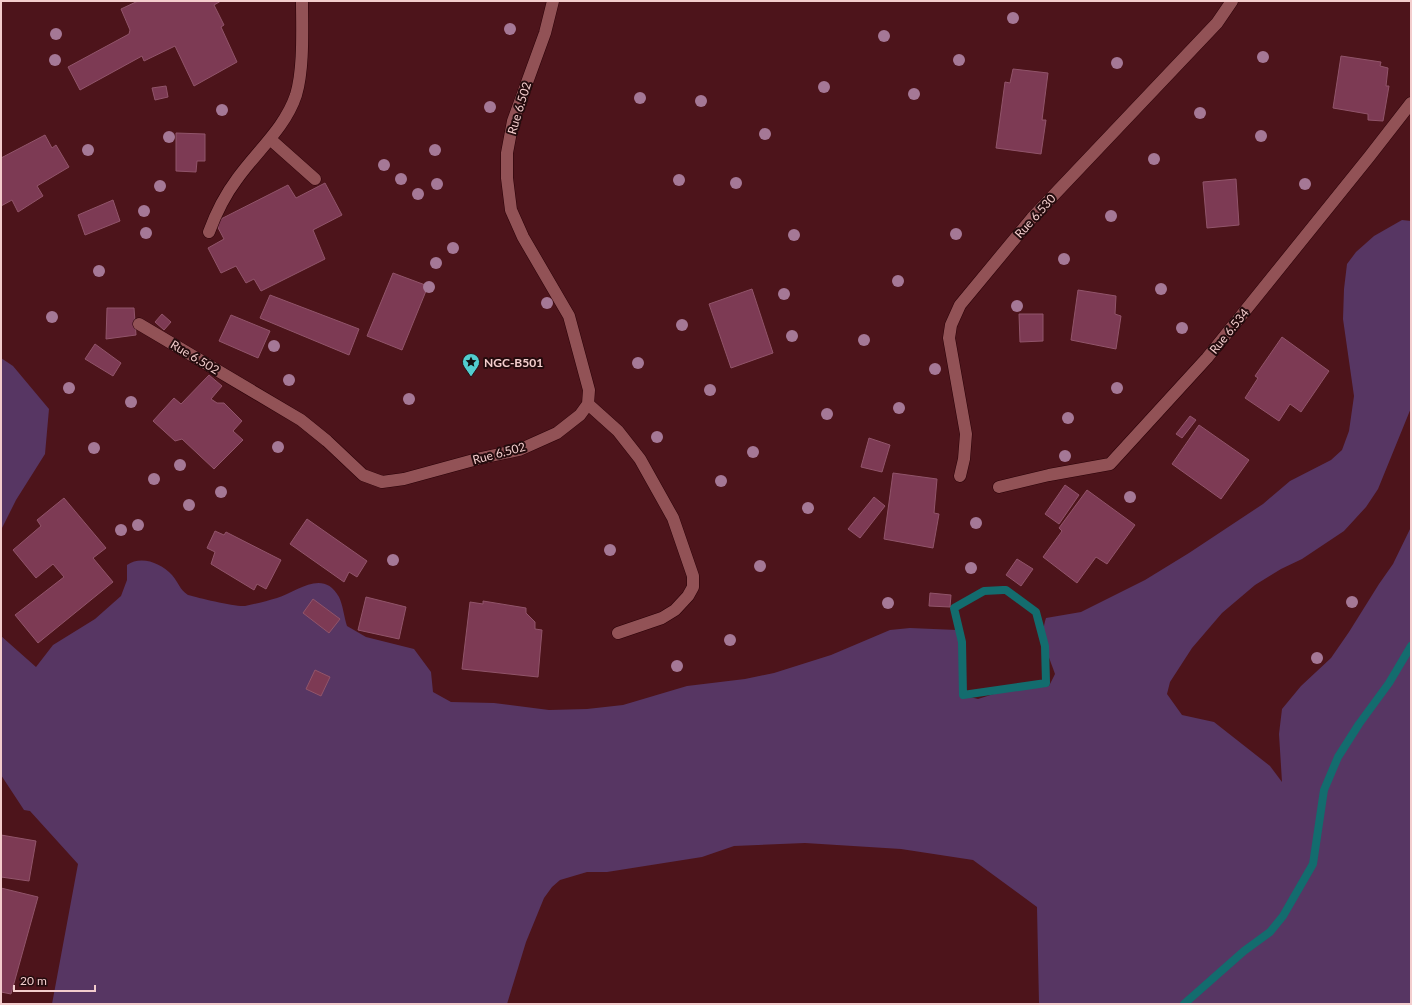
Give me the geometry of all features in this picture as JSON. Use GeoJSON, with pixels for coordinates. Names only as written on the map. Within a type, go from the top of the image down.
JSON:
{"type":"FeatureCollection","features":[{"type":"Feature","properties":{"kind":"street"},"geometry":{"type":"LineString","coordinates":[[209,232],[219,208],[237,178],[270,139],[289,111],[300,77],[302,1]]}},
{"type":"Feature","properties":{"kind":"street","name":"Rue 6.502"},"geometry":{"type":"LineString","coordinates":[[139,324],[301,420],[363,475],[382,482],[404,479],[481,458],[519,450],[557,433],[580,415],[588,404],[589,390],[569,316],[523,237],[511,210],[507,178],[507,153],[513,121],[545,33],[553,1]]}},
{"type":"Feature","properties":{"kind":"street","name":"Rue 6.530"},"geometry":{"type":"LineString","coordinates":[[960,476],[964,459],[966,434],[949,338],[951,325],[960,305],[1032,218],[1217,23],[1232,1]]}},
{"type":"Feature","properties":{"kind":"street","name":"Rue 6.534"},"geometry":{"type":"LineString","coordinates":[[999,486],[1110,464],[1207,358],[1411,103]]}},
{"type":"Feature","properties":{"kind":"street"},"geometry":{"type":"LineString","coordinates":[[270,139],[315,179]]}},
{"type":"Feature","properties":{"kind":"street"},"geometry":{"type":"LineString","coordinates":[[588,404],[618,431],[640,458],[673,518],[693,576],[693,587],[688,596],[675,610],[662,618],[618,633]]}},
{"type":"Feature","properties":{"kind":"shaded area"},"geometry":{"type":"Polygon","coordinates":[[[1402,220],[1411,221],[1411,408],[1378,489],[1366,507],[1344,531],[1302,559],[1281,569],[1255,585],[1222,613],[1192,648],[1170,682],[1167,694],[1182,715],[1214,722],[1270,766],[1282,782],[1279,734],[1282,709],[1301,686],[1331,658],[1393,564],[1411,527],[1411,1004],[1039,1004],[1037,907],[973,860],[901,849],[805,843],[734,846],[702,857],[607,872],[587,872],[560,880],[552,887],[544,898],[526,942],[507,1004],[52,1004],[78,864],[30,811],[24,810],[1,775],[1,636],[36,667],[53,645],[95,619],[121,596],[127,580],[127,565],[133,562],[144,561],[157,564],[162,567],[172,575],[188,595],[240,606],[277,598],[310,584],[325,584],[333,588],[339,597],[347,626],[366,637],[414,649],[431,672],[433,692],[451,702],[494,703],[549,710],[587,709],[623,705],[687,686],[745,679],[774,673],[831,655],[890,630],[910,628],[957,630],[963,645],[966,691],[970,697],[978,699],[1003,691],[1049,686],[1055,674],[1044,639],[1044,625],[1046,618],[1081,612],[1145,580],[1263,504],[1290,481],[1331,460],[1342,450],[1349,431],[1354,396],[1343,319],[1347,264],[1356,252],[1374,236],[1402,220]]]}},
{"type":"Feature","properties":{"kind":"shaded area"},"geometry":{"type":"Polygon","coordinates":[[[1,358],[13,366],[49,409],[45,454],[16,500],[1,530],[1,358]]]}},
{"type":"Feature","properties":{"kind":"building"},"geometry":{"type":"Polygon","coordinates":[[[138,1],[221,1],[214,5],[224,25],[221,27],[237,62],[194,86],[175,46],[144,61],[142,56],[80,90],[68,67],[129,34],[130,30],[121,9],[138,1]]]}},
{"type":"Feature","properties":{"kind":"building"},"geometry":{"type":"Polygon","coordinates":[[[1341,56],[1381,62],[1380,66],[1388,68],[1386,86],[1389,86],[1383,121],[1368,120],[1368,114],[1333,108],[1341,56]]]}},
{"type":"Feature","properties":{"kind":"building"},"geometry":{"type":"Polygon","coordinates":[[[1013,69],[1048,73],[1042,120],[1046,120],[1041,154],[996,148],[1005,82],[1010,83],[1013,69]]]}},
{"type":"Feature","properties":{"kind":"building"},"geometry":{"type":"Polygon","coordinates":[[[166,86],[168,97],[155,100],[152,88],[166,86]]]}},
{"type":"Feature","properties":{"kind":"building"},"geometry":{"type":"Polygon","coordinates":[[[176,133],[205,134],[205,161],[197,161],[196,172],[176,171],[176,133]]]}},
{"type":"Feature","properties":{"kind":"building"},"geometry":{"type":"Polygon","coordinates":[[[45,135],[52,148],[56,145],[69,167],[37,186],[43,196],[18,212],[12,200],[1,206],[1,158],[45,135]]]}},
{"type":"Feature","properties":{"kind":"building"},"geometry":{"type":"Polygon","coordinates":[[[1236,179],[1239,225],[1207,228],[1203,182],[1236,179]]]}},
{"type":"Feature","properties":{"kind":"building"},"geometry":{"type":"Polygon","coordinates":[[[325,183],[342,215],[313,230],[325,259],[261,291],[254,279],[246,283],[236,266],[221,273],[208,248],[224,239],[215,222],[288,185],[296,198],[325,183]]]}},
{"type":"Feature","properties":{"kind":"building"},"geometry":{"type":"Polygon","coordinates":[[[113,200],[120,221],[85,235],[78,215],[113,200]]]}},
{"type":"Feature","properties":{"kind":"building"},"geometry":{"type":"Polygon","coordinates":[[[393,273],[428,286],[402,350],[367,336],[393,273]]]}},
{"type":"Feature","properties":{"kind":"building"},"geometry":{"type":"Polygon","coordinates":[[[752,289],[773,353],[731,368],[709,304],[752,289]]]}},
{"type":"Feature","properties":{"kind":"building"},"geometry":{"type":"Polygon","coordinates":[[[1078,290],[1116,296],[1115,314],[1121,316],[1116,349],[1071,340],[1078,290]]]}},
{"type":"Feature","properties":{"kind":"building"},"geometry":{"type":"Polygon","coordinates":[[[270,295],[359,329],[349,355],[260,318],[270,295]]]}},
{"type":"Feature","properties":{"kind":"building"},"geometry":{"type":"Polygon","coordinates":[[[107,308],[134,308],[136,335],[106,339],[107,308]]]}},
{"type":"Feature","properties":{"kind":"building"},"geometry":{"type":"Polygon","coordinates":[[[162,314],[171,322],[164,330],[155,322],[162,314]]]}},
{"type":"Feature","properties":{"kind":"building"},"geometry":{"type":"Polygon","coordinates":[[[1019,314],[1043,314],[1043,341],[1020,342],[1019,314]]]}},
{"type":"Feature","properties":{"kind":"building"},"geometry":{"type":"Polygon","coordinates":[[[231,315],[270,331],[258,358],[219,341],[231,315]]]}},
{"type":"Feature","properties":{"kind":"building"},"geometry":{"type":"Polygon","coordinates":[[[1282,337],[1329,371],[1301,412],[1290,404],[1279,421],[1245,398],[1258,378],[1255,376],[1282,337]]]}},
{"type":"Feature","properties":{"kind":"building"},"geometry":{"type":"Polygon","coordinates":[[[95,344],[121,363],[113,376],[85,359],[95,344]]]}},
{"type":"Feature","properties":{"kind":"building"},"geometry":{"type":"Polygon","coordinates":[[[209,375],[222,386],[211,399],[217,403],[224,403],[242,421],[233,431],[243,440],[214,469],[182,439],[175,441],[153,421],[174,398],[181,404],[209,375]]]}},
{"type":"Feature","properties":{"kind":"building"},"geometry":{"type":"Polygon","coordinates":[[[1190,416],[1196,420],[1182,438],[1176,434],[1190,416]]]}},
{"type":"Feature","properties":{"kind":"building"},"geometry":{"type":"Polygon","coordinates":[[[1199,425],[1249,460],[1221,499],[1172,464],[1199,425]]]}},
{"type":"Feature","properties":{"kind":"building"},"geometry":{"type":"Polygon","coordinates":[[[869,438],[890,445],[882,472],[861,467],[869,438]]]}},
{"type":"Feature","properties":{"kind":"building"},"geometry":{"type":"Polygon","coordinates":[[[893,473],[937,479],[934,513],[939,514],[933,548],[884,539],[893,473]]]}},
{"type":"Feature","properties":{"kind":"building"},"geometry":{"type":"Polygon","coordinates":[[[1065,485],[1079,495],[1059,524],[1045,514],[1065,485]]]}},
{"type":"Feature","properties":{"kind":"building"},"geometry":{"type":"Polygon","coordinates":[[[1087,490],[1135,525],[1107,564],[1096,557],[1077,583],[1043,557],[1062,531],[1059,528],[1087,490]]]}},
{"type":"Feature","properties":{"kind":"building"},"geometry":{"type":"Polygon","coordinates":[[[874,497],[885,506],[860,538],[848,529],[874,497]]]}},
{"type":"Feature","properties":{"kind":"building"},"geometry":{"type":"Polygon","coordinates":[[[64,498],[106,548],[93,558],[113,582],[38,643],[15,615],[64,577],[53,564],[36,578],[13,550],[41,526],[37,520],[64,498]]]}},
{"type":"Feature","properties":{"kind":"building"},"geometry":{"type":"Polygon","coordinates":[[[307,519],[367,561],[357,577],[349,572],[344,582],[290,544],[307,519]]]}},
{"type":"Feature","properties":{"kind":"building"},"geometry":{"type":"Polygon","coordinates":[[[215,531],[224,535],[226,532],[281,560],[266,589],[257,584],[254,590],[211,564],[215,552],[207,548],[215,531]]]}},
{"type":"Feature","properties":{"kind":"building"},"geometry":{"type":"Polygon","coordinates":[[[1017,559],[1033,569],[1021,586],[1006,575],[1017,559]]]}},
{"type":"Feature","properties":{"kind":"building"},"geometry":{"type":"Polygon","coordinates":[[[930,593],[951,595],[950,607],[929,606],[930,593]]]}},
{"type":"Feature","properties":{"kind":"building"},"geometry":{"type":"Polygon","coordinates":[[[366,597],[406,607],[399,639],[358,630],[366,597]]]}},
{"type":"Feature","properties":{"kind":"building"},"geometry":{"type":"Polygon","coordinates":[[[313,599],[340,619],[329,633],[303,613],[313,599]]]}},
{"type":"Feature","properties":{"kind":"building"},"geometry":{"type":"Polygon","coordinates":[[[483,601],[526,608],[526,613],[535,622],[535,629],[542,630],[538,677],[462,669],[470,602],[483,604],[483,601]]]}},
{"type":"Feature","properties":{"kind":"building"},"geometry":{"type":"Polygon","coordinates":[[[315,670],[330,677],[321,696],[306,689],[315,670]]]}},
{"type":"Feature","properties":{"kind":"building"},"geometry":{"type":"Polygon","coordinates":[[[1,835],[36,841],[29,881],[1,877],[1,835]]]}},
{"type":"Feature","properties":{"kind":"building"},"geometry":{"type":"Polygon","coordinates":[[[1,888],[38,897],[11,994],[1,992],[1,888]]]}},
{"type":"Feature","properties":{"kind":"waterway"},"geometry":{"type":"LineString","coordinates":[[1003,590],[1006,590],[1036,612],[1045,646],[1046,683],[963,695],[962,642],[954,608],[984,591],[1003,590]]}},
{"type":"Feature","properties":{"kind":"waterway"},"geometry":{"type":"LineString","coordinates":[[1184,1004],[1244,951],[1270,932],[1283,916],[1313,864],[1324,790],[1338,757],[1359,724],[1389,683],[1411,646]]}},
{"type":"Feature","properties":{"kind":"place","name":"NGC-B501"},"geometry":{"type":"Point","coordinates":[471,377]}}]}
